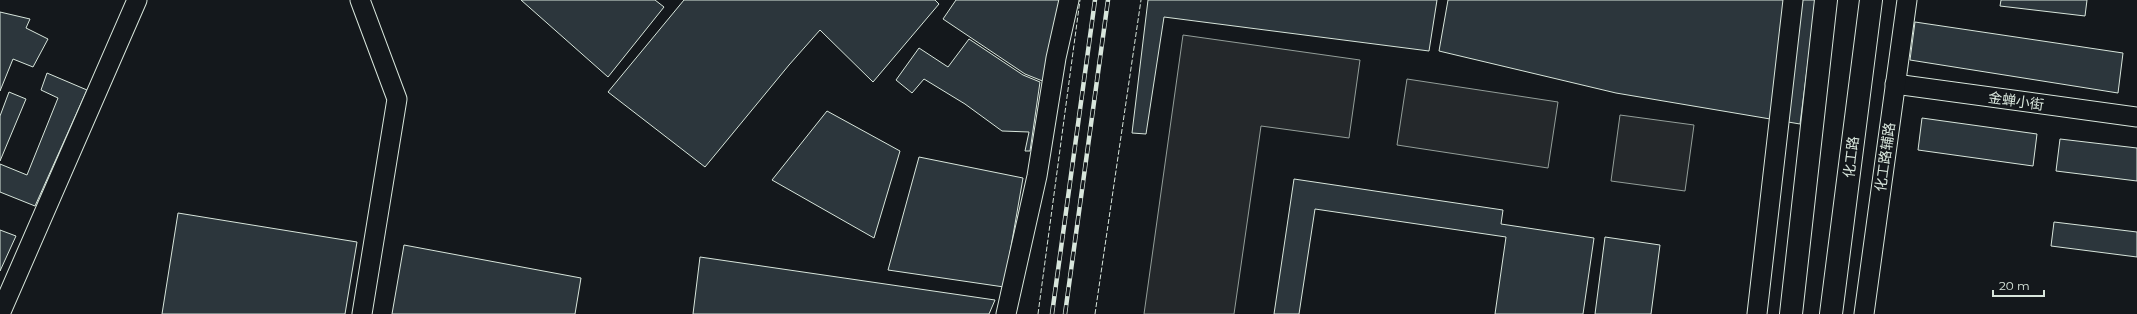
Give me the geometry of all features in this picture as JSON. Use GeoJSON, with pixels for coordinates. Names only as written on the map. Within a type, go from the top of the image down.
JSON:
{"type":"FeatureCollection","features":[{"type":"Feature","properties":{"kind":"main road"},"geometry":{"type":"LineString","coordinates":[[1792,314],[1826,0]]}},
{"type":"Feature","properties":{"kind":"main road","name":"化工路"},"geometry":{"type":"LineString","coordinates":[[1833,311],[1872,0]]}},
{"type":"Feature","properties":{"kind":"street"},"geometry":{"type":"LineString","coordinates":[[0,314],[137,0]]}},
{"type":"Feature","properties":{"kind":"street"},"geometry":{"type":"LineString","coordinates":[[360,0],[398,99],[362,314]]}},
{"type":"Feature","properties":{"kind":"street"},"geometry":{"type":"LineString","coordinates":[[1006,314],[1037,176],[1056,58],[1069,0]]}},
{"type":"Feature","properties":{"kind":"street"},"geometry":{"type":"LineString","coordinates":[[1757,314],[1793,0]]}},
{"type":"Feature","properties":{"kind":"street","name":"化工路辅路"},"geometry":{"type":"LineString","coordinates":[[1864,314],[1906,0]]}},
{"type":"Feature","properties":{"kind":"street","name":"金蝉小街"},"geometry":{"type":"LineString","coordinates":[[1895,84],[2137,117]]}},
{"type":"Feature","properties":{"kind":"street"},"geometry":{"type":"LineString","coordinates":[[1784,314],[1795,285]]}},
{"type":"Feature","properties":{"kind":"shaded area"},"geometry":{"type":"Polygon","coordinates":[[[1183,35],[1360,60],[1349,138],[1261,126],[1234,314],[1144,314],[1183,35]]]}},
{"type":"Feature","properties":{"kind":"shaded area"},"geometry":{"type":"Polygon","coordinates":[[[1407,79],[1558,102],[1548,168],[1397,145],[1407,79]]]}},
{"type":"Feature","properties":{"kind":"shaded area"},"geometry":{"type":"Polygon","coordinates":[[[1620,115],[1694,125],[1685,191],[1611,181],[1620,115]]]}},
{"type":"Feature","properties":{"kind":"building"},"geometry":{"type":"Polygon","coordinates":[[[521,0],[655,0],[664,7],[608,77],[521,0]]]}},
{"type":"Feature","properties":{"kind":"building"},"geometry":{"type":"Polygon","coordinates":[[[684,0],[935,0],[939,4],[873,82],[820,30],[789,65],[705,167],[608,92],[684,0]]]}},
{"type":"Feature","properties":{"kind":"building"},"geometry":{"type":"Polygon","coordinates":[[[956,0],[1060,0],[1045,82],[1025,74],[943,19],[956,0]]]}},
{"type":"Feature","properties":{"kind":"building"},"geometry":{"type":"Polygon","coordinates":[[[1148,0],[1437,0],[1429,51],[1164,17],[1146,134],[1132,133],[1148,0]]]}},
{"type":"Feature","properties":{"kind":"building"},"geometry":{"type":"Polygon","coordinates":[[[1448,0],[1816,0],[1800,124],[1616,93],[1439,51],[1448,0]]]}},
{"type":"Feature","properties":{"kind":"building"},"geometry":{"type":"Polygon","coordinates":[[[2001,0],[2087,0],[2085,16],[2000,6],[2001,0]]]}},
{"type":"Feature","properties":{"kind":"building"},"geometry":{"type":"Polygon","coordinates":[[[0,12],[30,19],[26,28],[48,39],[33,67],[13,59],[0,91],[0,12]]]}},
{"type":"Feature","properties":{"kind":"building"},"geometry":{"type":"Polygon","coordinates":[[[1915,22],[2123,53],[2118,93],[1910,60],[1915,22]]]}},
{"type":"Feature","properties":{"kind":"building"},"geometry":{"type":"Polygon","coordinates":[[[969,39],[1023,75],[1040,82],[1030,151],[1025,151],[1029,132],[1002,131],[965,104],[924,79],[912,93],[896,80],[919,48],[948,67],[969,39]]]}},
{"type":"Feature","properties":{"kind":"building"},"geometry":{"type":"Polygon","coordinates":[[[47,73],[87,90],[35,206],[0,192],[0,164],[27,175],[58,98],[41,90],[47,73]]]}},
{"type":"Feature","properties":{"kind":"building"},"geometry":{"type":"Polygon","coordinates":[[[9,92],[26,99],[0,161],[0,116],[9,92]]]}},
{"type":"Feature","properties":{"kind":"building"},"geometry":{"type":"Polygon","coordinates":[[[827,111],[900,151],[874,238],[772,180],[827,111]]]}},
{"type":"Feature","properties":{"kind":"building"},"geometry":{"type":"Polygon","coordinates":[[[1922,118],[2037,134],[2033,166],[1918,150],[1922,118]]]}},
{"type":"Feature","properties":{"kind":"building"},"geometry":{"type":"Polygon","coordinates":[[[2060,139],[2137,148],[2137,181],[2056,171],[2060,139]]]}},
{"type":"Feature","properties":{"kind":"building"},"geometry":{"type":"Polygon","coordinates":[[[919,157],[1023,178],[1004,287],[888,270],[919,157]]]}},
{"type":"Feature","properties":{"kind":"building"},"geometry":{"type":"Polygon","coordinates":[[[1294,179],[1503,210],[1501,224],[1594,238],[1583,314],[1495,314],[1506,237],[1315,209],[1299,314],[1274,314],[1294,179]]]}},
{"type":"Feature","properties":{"kind":"building"},"geometry":{"type":"Polygon","coordinates":[[[178,213],[357,242],[345,314],[162,314],[178,213]]]}},
{"type":"Feature","properties":{"kind":"building"},"geometry":{"type":"Polygon","coordinates":[[[2054,222],[2137,232],[2137,257],[2051,246],[2054,222]]]}},
{"type":"Feature","properties":{"kind":"building"},"geometry":{"type":"Polygon","coordinates":[[[0,230],[16,236],[0,271],[0,230]]]}},
{"type":"Feature","properties":{"kind":"building"},"geometry":{"type":"Polygon","coordinates":[[[1605,237],[1660,245],[1651,314],[1595,314],[1605,237]]]}},
{"type":"Feature","properties":{"kind":"building"},"geometry":{"type":"Polygon","coordinates":[[[404,245],[581,278],[575,314],[392,314],[404,245]]]}},
{"type":"Feature","properties":{"kind":"building"},"geometry":{"type":"Polygon","coordinates":[[[700,257],[995,300],[989,314],[693,314],[700,257]]]}},
{"type":"Feature","properties":{"kind":"railway"},"geometry":{"type":"LineString","coordinates":[[1052,314],[1095,0]]}},
{"type":"Feature","properties":{"kind":"railway"},"geometry":{"type":"LineString","coordinates":[[1065,314],[1108,0]]}},
{"type":"Feature","properties":{"kind":"fence"},"geometry":{"type":"LineString","coordinates":[[1038,314],[1080,0]]}},
{"type":"Feature","properties":{"kind":"fence"},"geometry":{"type":"LineString","coordinates":[[1095,314],[1141,0]]}}]}
